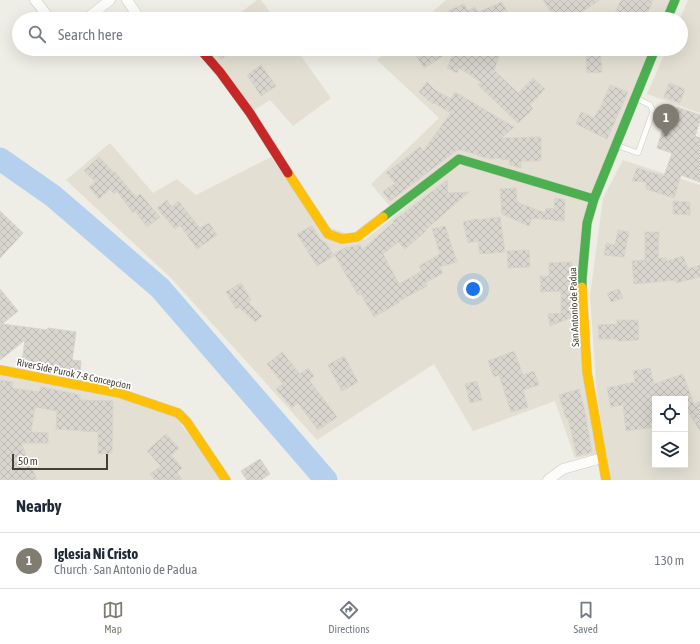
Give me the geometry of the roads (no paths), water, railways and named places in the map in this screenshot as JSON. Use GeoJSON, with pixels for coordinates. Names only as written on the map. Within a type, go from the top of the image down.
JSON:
{"type":"FeatureCollection","features":[{"type":"Feature","properties":{"kind":"street"},"geometry":{"type":"LineString","coordinates":[[35,0],[44,12]]}},
{"type":"Feature","properties":{"kind":"street"},"geometry":{"type":"LineString","coordinates":[[95,12],[110,0]]}},
{"type":"Feature","properties":{"kind":"street"},"geometry":{"type":"LineString","coordinates":[[126,0],[135,12]]}},
{"type":"Feature","properties":{"kind":"street"},"geometry":{"type":"LineString","coordinates":[[671,12],[675,0]]}},
{"type":"Feature","properties":{"kind":"street"},"geometry":{"type":"LineString","coordinates":[[206,56],[220,72],[250,113],[275,154],[328,234],[342,239],[357,237],[459,159],[594,199]]}},
{"type":"Feature","properties":{"kind":"street","name":"San Antonio de Padua"},"geometry":{"type":"LineString","coordinates":[[606,480],[588,372],[582,279],[587,223],[594,199],[652,56]]}},
{"type":"Feature","properties":{"kind":"street","name":"River Side Purok 7-8 Concepcion"},"geometry":{"type":"LineString","coordinates":[[0,370],[119,393],[167,408],[178,413],[187,422],[226,480]]}},
{"type":"Feature","properties":{"kind":"street"},"geometry":{"type":"LineString","coordinates":[[548,480],[563,469],[602,458]]}},
{"type":"Feature","properties":{"kind":"lane"},"geometry":{"type":"LineString","coordinates":[[616,145],[638,153],[653,111],[650,105],[636,98]]}},
{"type":"Feature","properties":{"kind":"waterway"},"geometry":{"type":"LineString","coordinates":[[0,159],[53,196],[160,288],[326,480]]}},
{"type":"Feature","properties":{"kind":"place","name":"Iglesia Ni Cristo"},"geometry":{"type":"Point","coordinates":[666,137]}}]}
